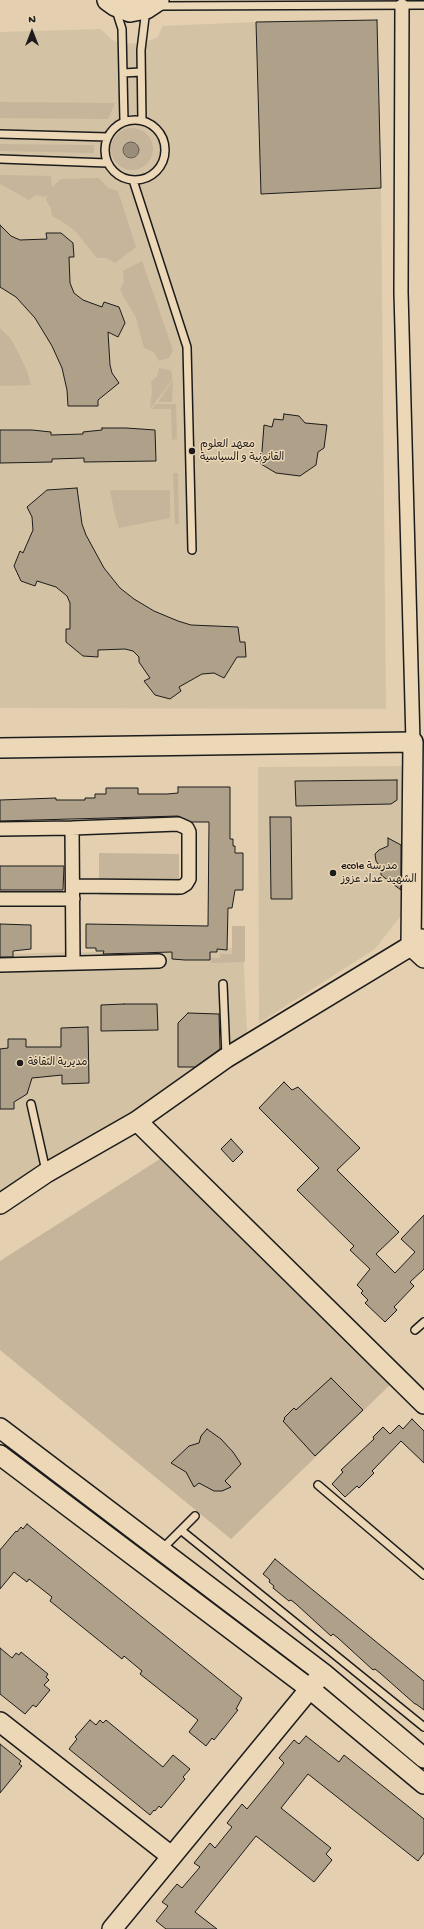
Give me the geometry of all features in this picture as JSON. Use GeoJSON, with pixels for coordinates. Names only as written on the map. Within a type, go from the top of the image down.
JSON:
{"type":"FeatureCollection","features":[{"type":"Feature","properties":{"kind":"main road"},"geometry":{"type":"LineString","coordinates":[[109,1],[130,10],[152,5]]}},
{"type":"Feature","properties":{"kind":"street"},"geometry":{"type":"LineString","coordinates":[[0,1204],[46,1173],[137,1121],[226,1058],[420,947],[412,742],[401,292],[402,6]]}},
{"type":"Feature","properties":{"kind":"street"},"geometry":{"type":"LineString","coordinates":[[0,748],[412,742]]}},
{"type":"Feature","properties":{"kind":"street"},"geometry":{"type":"LineString","coordinates":[[0,829],[182,825],[187,828],[189,832],[189,879],[186,884],[181,887],[72,892],[0,899]]}},
{"type":"Feature","properties":{"kind":"street"},"geometry":{"type":"LineString","coordinates":[[72,828],[73,963]]}},
{"type":"Feature","properties":{"kind":"street"},"geometry":{"type":"LineString","coordinates":[[0,965],[159,961]]}},
{"type":"Feature","properties":{"kind":"street"},"geometry":{"type":"LineString","coordinates":[[137,1121],[424,1404]]}},
{"type":"Feature","properties":{"kind":"street"},"geometry":{"type":"LineString","coordinates":[[0,1428],[162,1549],[323,1673],[424,1758]]}},
{"type":"Feature","properties":{"kind":"street"},"geometry":{"type":"LineString","coordinates":[[0,1455],[310,1689],[424,1784]]}},
{"type":"Feature","properties":{"kind":"street"},"geometry":{"type":"LineString","coordinates":[[112,1929],[323,1673]]}},
{"type":"Feature","properties":{"kind":"street"},"geometry":{"type":"LineString","coordinates":[[0,1722],[171,1856]]}},
{"type":"Feature","properties":{"kind":"lane"},"geometry":{"type":"LineString","coordinates":[[109,1],[122,29],[124,122]]}},
{"type":"Feature","properties":{"kind":"lane"},"geometry":{"type":"LineString","coordinates":[[142,121],[141,50],[152,5],[424,5]]}},
{"type":"Feature","properties":{"kind":"lane"},"geometry":{"type":"LineString","coordinates":[[123,73],[141,72]]}},
{"type":"Feature","properties":{"kind":"lane"},"geometry":{"type":"LineString","coordinates":[[142,121],[152,125],[160,133],[164,143],[165,154],[161,165],[154,173],[144,178],[133,180],[118,175],[107,163],[105,154],[108,137],[118,125],[124,122],[142,121]]}},
{"type":"Feature","properties":{"kind":"lane"},"geometry":{"type":"LineString","coordinates":[[0,134],[108,137]]}},
{"type":"Feature","properties":{"kind":"lane"},"geometry":{"type":"LineString","coordinates":[[0,159],[107,163]]}},
{"type":"Feature","properties":{"kind":"lane"},"geometry":{"type":"LineString","coordinates":[[133,180],[187,348],[192,550]]}},
{"type":"Feature","properties":{"kind":"lane"},"geometry":{"type":"LineString","coordinates":[[223,984],[226,1058]]}},
{"type":"Feature","properties":{"kind":"lane"},"geometry":{"type":"LineString","coordinates":[[31,1104],[46,1173]]}},
{"type":"Feature","properties":{"kind":"lane"},"geometry":{"type":"LineString","coordinates":[[415,1330],[424,1322]]}},
{"type":"Feature","properties":{"kind":"lane"},"geometry":{"type":"LineString","coordinates":[[318,1485],[424,1575]]}},
{"type":"Feature","properties":{"kind":"lane"},"geometry":{"type":"LineString","coordinates":[[162,1549],[182,1531],[195,1516]]}},
{"type":"Feature","properties":{"kind":"lane"},"geometry":{"type":"LineString","coordinates":[[182,1531],[424,1727]]}},
{"type":"Feature","properties":{"kind":"shaded area","name":"معهد العلوم القانونية و السياسية"},"geometry":{"type":"Polygon","coordinates":[[[256,22],[261,194],[381,188],[386,709],[0,708],[0,32],[101,29],[112,40],[122,44],[140,43],[157,38],[163,26],[256,22]]]}},
{"type":"Feature","properties":{"kind":"shaded area"},"geometry":{"type":"Polygon","coordinates":[[[0,102],[115,103],[108,119],[0,118],[0,102]]]}},
{"type":"Feature","properties":{"kind":"shaded area"},"geometry":{"type":"Polygon","coordinates":[[[128,128],[136,128],[147,134],[153,145],[153,153],[147,164],[136,170],[128,170],[117,164],[111,153],[111,145],[117,134],[128,128]]]}},
{"type":"Feature","properties":{"kind":"shaded area"},"geometry":{"type":"Polygon","coordinates":[[[128,142],[134,142],[139,147],[137,156],[134,158],[128,158],[123,153],[123,147],[128,142]]]}},
{"type":"Feature","properties":{"kind":"shaded area"},"geometry":{"type":"Polygon","coordinates":[[[0,144],[94,145],[94,153],[0,151],[0,144]]]}},
{"type":"Feature","properties":{"kind":"shaded area"},"geometry":{"type":"Polygon","coordinates":[[[0,175],[51,176],[52,187],[61,179],[99,178],[108,188],[118,191],[136,247],[115,263],[106,258],[97,258],[76,232],[52,216],[51,208],[46,200],[48,194],[45,197],[36,195],[29,200],[0,184],[0,175]]]}},
{"type":"Feature","properties":{"kind":"shaded area"},"geometry":{"type":"Polygon","coordinates":[[[142,261],[173,350],[169,358],[159,361],[154,352],[144,348],[136,318],[120,290],[124,281],[123,271],[142,261]]]}},
{"type":"Feature","properties":{"kind":"shaded area"},"geometry":{"type":"Polygon","coordinates":[[[0,328],[11,339],[27,371],[31,385],[0,386],[0,328]]]}},
{"type":"Feature","properties":{"kind":"shaded area"},"geometry":{"type":"Polygon","coordinates":[[[159,368],[170,370],[172,373],[172,380],[150,409],[152,392],[151,382],[157,376],[159,368]]]}},
{"type":"Feature","properties":{"kind":"shaded area"},"geometry":{"type":"Polygon","coordinates":[[[173,380],[172,402],[158,402],[173,380]]]}},
{"type":"Feature","properties":{"kind":"shaded area"},"geometry":{"type":"Polygon","coordinates":[[[155,404],[176,404],[177,439],[172,440],[171,409],[152,409],[155,404]]]}},
{"type":"Feature","properties":{"kind":"shaded area"},"geometry":{"type":"Polygon","coordinates":[[[173,473],[178,473],[179,524],[175,524],[173,473]]]}},
{"type":"Feature","properties":{"kind":"shaded area"},"geometry":{"type":"Polygon","coordinates":[[[110,490],[170,490],[170,518],[119,528],[110,490]]]}},
{"type":"Feature","properties":{"kind":"shaded area","name":"ecole مدرسة الشهيد عداد عزوز"},"geometry":{"type":"Polygon","coordinates":[[[408,766],[407,908],[375,949],[259,1023],[258,767],[408,766]]]}},
{"type":"Feature","properties":{"kind":"shaded area"},"geometry":{"type":"Polygon","coordinates":[[[99,853],[179,854],[179,896],[99,895],[99,853]]]}},
{"type":"Feature","properties":{"kind":"shaded area"},"geometry":{"type":"Polygon","coordinates":[[[232,926],[245,926],[245,962],[211,963],[211,958],[220,958],[220,954],[232,954],[232,926]]]}},
{"type":"Feature","properties":{"kind":"shaded area"},"geometry":{"type":"Polygon","coordinates":[[[243,948],[248,1052],[0,1215],[0,954],[243,948]]]}},
{"type":"Feature","properties":{"kind":"shaded area"},"geometry":{"type":"Polygon","coordinates":[[[160,1159],[393,1382],[231,1539],[0,1350],[0,1261],[160,1159]]]}},
{"type":"Feature","properties":{"kind":"building"},"geometry":{"type":"Polygon","coordinates":[[[377,20],[381,188],[261,194],[256,22],[377,20]]]}},
{"type":"Feature","properties":{"kind":"building"},"geometry":{"type":"Polygon","coordinates":[[[0,225],[11,236],[20,240],[47,239],[46,233],[61,233],[73,243],[74,257],[69,257],[70,283],[74,293],[83,300],[102,307],[104,302],[119,307],[125,323],[118,337],[108,332],[110,365],[112,373],[119,383],[98,400],[98,406],[68,406],[67,390],[62,368],[52,346],[35,318],[16,297],[0,287],[0,225]]]}},
{"type":"Feature","properties":{"kind":"building"},"geometry":{"type":"Polygon","coordinates":[[[284,414],[299,416],[305,423],[327,425],[324,448],[318,452],[316,465],[300,476],[276,473],[261,464],[264,425],[272,427],[274,419],[283,420],[284,414]]]}},
{"type":"Feature","properties":{"kind":"building"},"geometry":{"type":"Polygon","coordinates":[[[102,428],[155,430],[156,461],[84,462],[84,458],[52,459],[52,462],[0,463],[0,430],[32,430],[51,432],[51,435],[83,434],[83,432],[102,430],[102,428]]]}},
{"type":"Feature","properties":{"kind":"building"},"geometry":{"type":"Polygon","coordinates":[[[77,488],[82,524],[86,535],[104,568],[120,588],[134,599],[154,611],[178,621],[191,625],[238,627],[240,642],[245,642],[246,657],[237,657],[224,678],[214,673],[202,674],[179,687],[181,691],[170,699],[155,695],[144,681],[150,678],[139,662],[139,657],[133,651],[125,649],[98,650],[98,657],[83,656],[66,642],[66,629],[70,629],[70,603],[67,596],[56,587],[37,581],[35,586],[21,581],[14,566],[20,551],[23,553],[33,530],[32,517],[27,507],[47,490],[77,488]]]}},
{"type":"Feature","properties":{"kind":"building"},"geometry":{"type":"Polygon","coordinates":[[[397,780],[397,800],[391,804],[296,806],[295,781],[397,780]]]}},
{"type":"Feature","properties":{"kind":"building"},"geometry":{"type":"Polygon","coordinates":[[[178,787],[230,787],[230,839],[233,839],[235,853],[243,853],[243,890],[235,890],[232,908],[228,908],[227,950],[217,949],[217,952],[210,952],[210,960],[185,960],[172,959],[172,952],[103,954],[104,951],[96,951],[96,948],[86,948],[86,924],[208,926],[209,822],[191,822],[178,816],[0,821],[0,800],[56,798],[56,800],[85,800],[85,798],[95,798],[95,794],[106,794],[106,788],[138,788],[138,794],[167,794],[178,793],[178,787]]]}},
{"type":"Feature","properties":{"kind":"building"},"geometry":{"type":"Polygon","coordinates":[[[270,817],[291,817],[292,899],[271,899],[270,817]]]}},
{"type":"Feature","properties":{"kind":"building"},"geometry":{"type":"Polygon","coordinates":[[[388,838],[401,845],[401,890],[381,875],[381,868],[376,861],[375,854],[379,850],[388,846],[388,838]]]}},
{"type":"Feature","properties":{"kind":"building"},"geometry":{"type":"Polygon","coordinates":[[[0,866],[64,866],[63,890],[0,890],[0,866]]]}},
{"type":"Feature","properties":{"kind":"building"},"geometry":{"type":"Polygon","coordinates":[[[0,924],[31,925],[31,949],[13,951],[13,957],[0,957],[0,924]]]}},
{"type":"Feature","properties":{"kind":"building"},"geometry":{"type":"Polygon","coordinates":[[[157,1004],[158,1030],[101,1031],[101,1005],[157,1004]]]}},
{"type":"Feature","properties":{"kind":"building"},"geometry":{"type":"Polygon","coordinates":[[[188,1013],[219,1014],[220,1049],[195,1067],[178,1067],[178,1023],[188,1013]]]}},
{"type":"Feature","properties":{"kind":"building"},"geometry":{"type":"Polygon","coordinates":[[[88,1027],[89,1083],[62,1084],[62,1075],[32,1078],[27,1094],[14,1102],[14,1109],[0,1109],[0,1049],[8,1048],[8,1039],[26,1039],[26,1047],[61,1047],[61,1028],[88,1027]]]}},
{"type":"Feature","properties":{"kind":"building"},"geometry":{"type":"Polygon","coordinates":[[[284,1082],[292,1090],[298,1087],[360,1148],[337,1170],[399,1232],[376,1254],[395,1273],[415,1252],[401,1239],[424,1215],[424,1269],[410,1282],[414,1286],[394,1307],[397,1310],[385,1322],[365,1303],[368,1300],[361,1293],[363,1291],[357,1285],[370,1269],[350,1250],[354,1246],[297,1190],[319,1168],[259,1108],[284,1082]]]}},
{"type":"Feature","properties":{"kind":"building"},"geometry":{"type":"Polygon","coordinates":[[[231,1139],[243,1152],[233,1162],[221,1149],[231,1139]]]}},
{"type":"Feature","properties":{"kind":"building"},"geometry":{"type":"Polygon","coordinates":[[[331,1378],[363,1410],[315,1456],[283,1421],[294,1408],[296,1410],[331,1378]]]}},
{"type":"Feature","properties":{"kind":"building"},"geometry":{"type":"Polygon","coordinates":[[[412,1419],[424,1431],[424,1463],[401,1441],[372,1471],[374,1473],[359,1488],[357,1486],[345,1497],[332,1484],[343,1472],[341,1470],[374,1439],[373,1437],[383,1427],[390,1434],[399,1425],[403,1429],[412,1419]]]}},
{"type":"Feature","properties":{"kind":"building"},"geometry":{"type":"Polygon","coordinates":[[[207,1429],[221,1439],[233,1452],[241,1464],[225,1481],[231,1487],[222,1491],[214,1491],[199,1483],[194,1487],[186,1472],[171,1463],[189,1446],[199,1443],[201,1436],[207,1429]]]}},
{"type":"Feature","properties":{"kind":"building"},"geometry":{"type":"Polygon","coordinates":[[[27,1524],[242,1698],[236,1709],[238,1710],[214,1740],[212,1738],[206,1746],[189,1732],[198,1720],[140,1674],[142,1671],[124,1656],[122,1659],[50,1601],[52,1597],[29,1579],[27,1582],[14,1572],[0,1589],[0,1550],[16,1531],[17,1532],[21,1527],[23,1529],[27,1524]]]}},
{"type":"Feature","properties":{"kind":"building"},"geometry":{"type":"Polygon","coordinates":[[[275,1559],[424,1681],[424,1710],[375,1669],[373,1670],[333,1634],[331,1636],[296,1604],[291,1600],[289,1601],[273,1588],[274,1586],[269,1582],[270,1580],[263,1574],[275,1559]]]}},
{"type":"Feature","properties":{"kind":"building"},"geometry":{"type":"Polygon","coordinates":[[[0,1648],[12,1658],[16,1653],[19,1655],[21,1652],[48,1674],[46,1677],[49,1680],[44,1685],[50,1690],[36,1707],[33,1705],[25,1714],[0,1694],[0,1648]]]}},
{"type":"Feature","properties":{"kind":"building"},"geometry":{"type":"Polygon","coordinates":[[[90,1720],[96,1725],[100,1720],[103,1723],[106,1720],[163,1767],[173,1755],[190,1769],[183,1777],[185,1779],[161,1808],[159,1806],[150,1815],[69,1749],[77,1739],[75,1737],[90,1720]]]}},
{"type":"Feature","properties":{"kind":"building"},"geometry":{"type":"Polygon","coordinates":[[[306,1736],[339,1762],[344,1755],[424,1819],[424,1853],[418,1861],[308,1774],[281,1808],[331,1848],[326,1854],[332,1860],[314,1882],[256,1836],[195,1912],[217,1929],[166,1929],[156,1921],[168,1906],[162,1902],[177,1884],[182,1888],[200,1867],[194,1863],[210,1843],[215,1848],[232,1827],[227,1823],[242,1804],[247,1809],[284,1763],[279,1758],[294,1740],[299,1744],[306,1736]]]}},
{"type":"Feature","properties":{"kind":"building"},"geometry":{"type":"Polygon","coordinates":[[[0,1744],[21,1761],[19,1764],[22,1766],[0,1793],[0,1744]]]}},
{"type":"Feature","properties":{"kind":"place","name":"معهد العلوم القانونية و السياسية"},"geometry":{"type":"Point","coordinates":[192,451]}},
{"type":"Feature","properties":{"kind":"place","name":"ecole مدرسة الشهيد عداد عزوز"},"geometry":{"type":"Point","coordinates":[333,873]}},
{"type":"Feature","properties":{"kind":"place","name":"مديرية الثقافة"},"geometry":{"type":"Point","coordinates":[20,1063]}}]}
